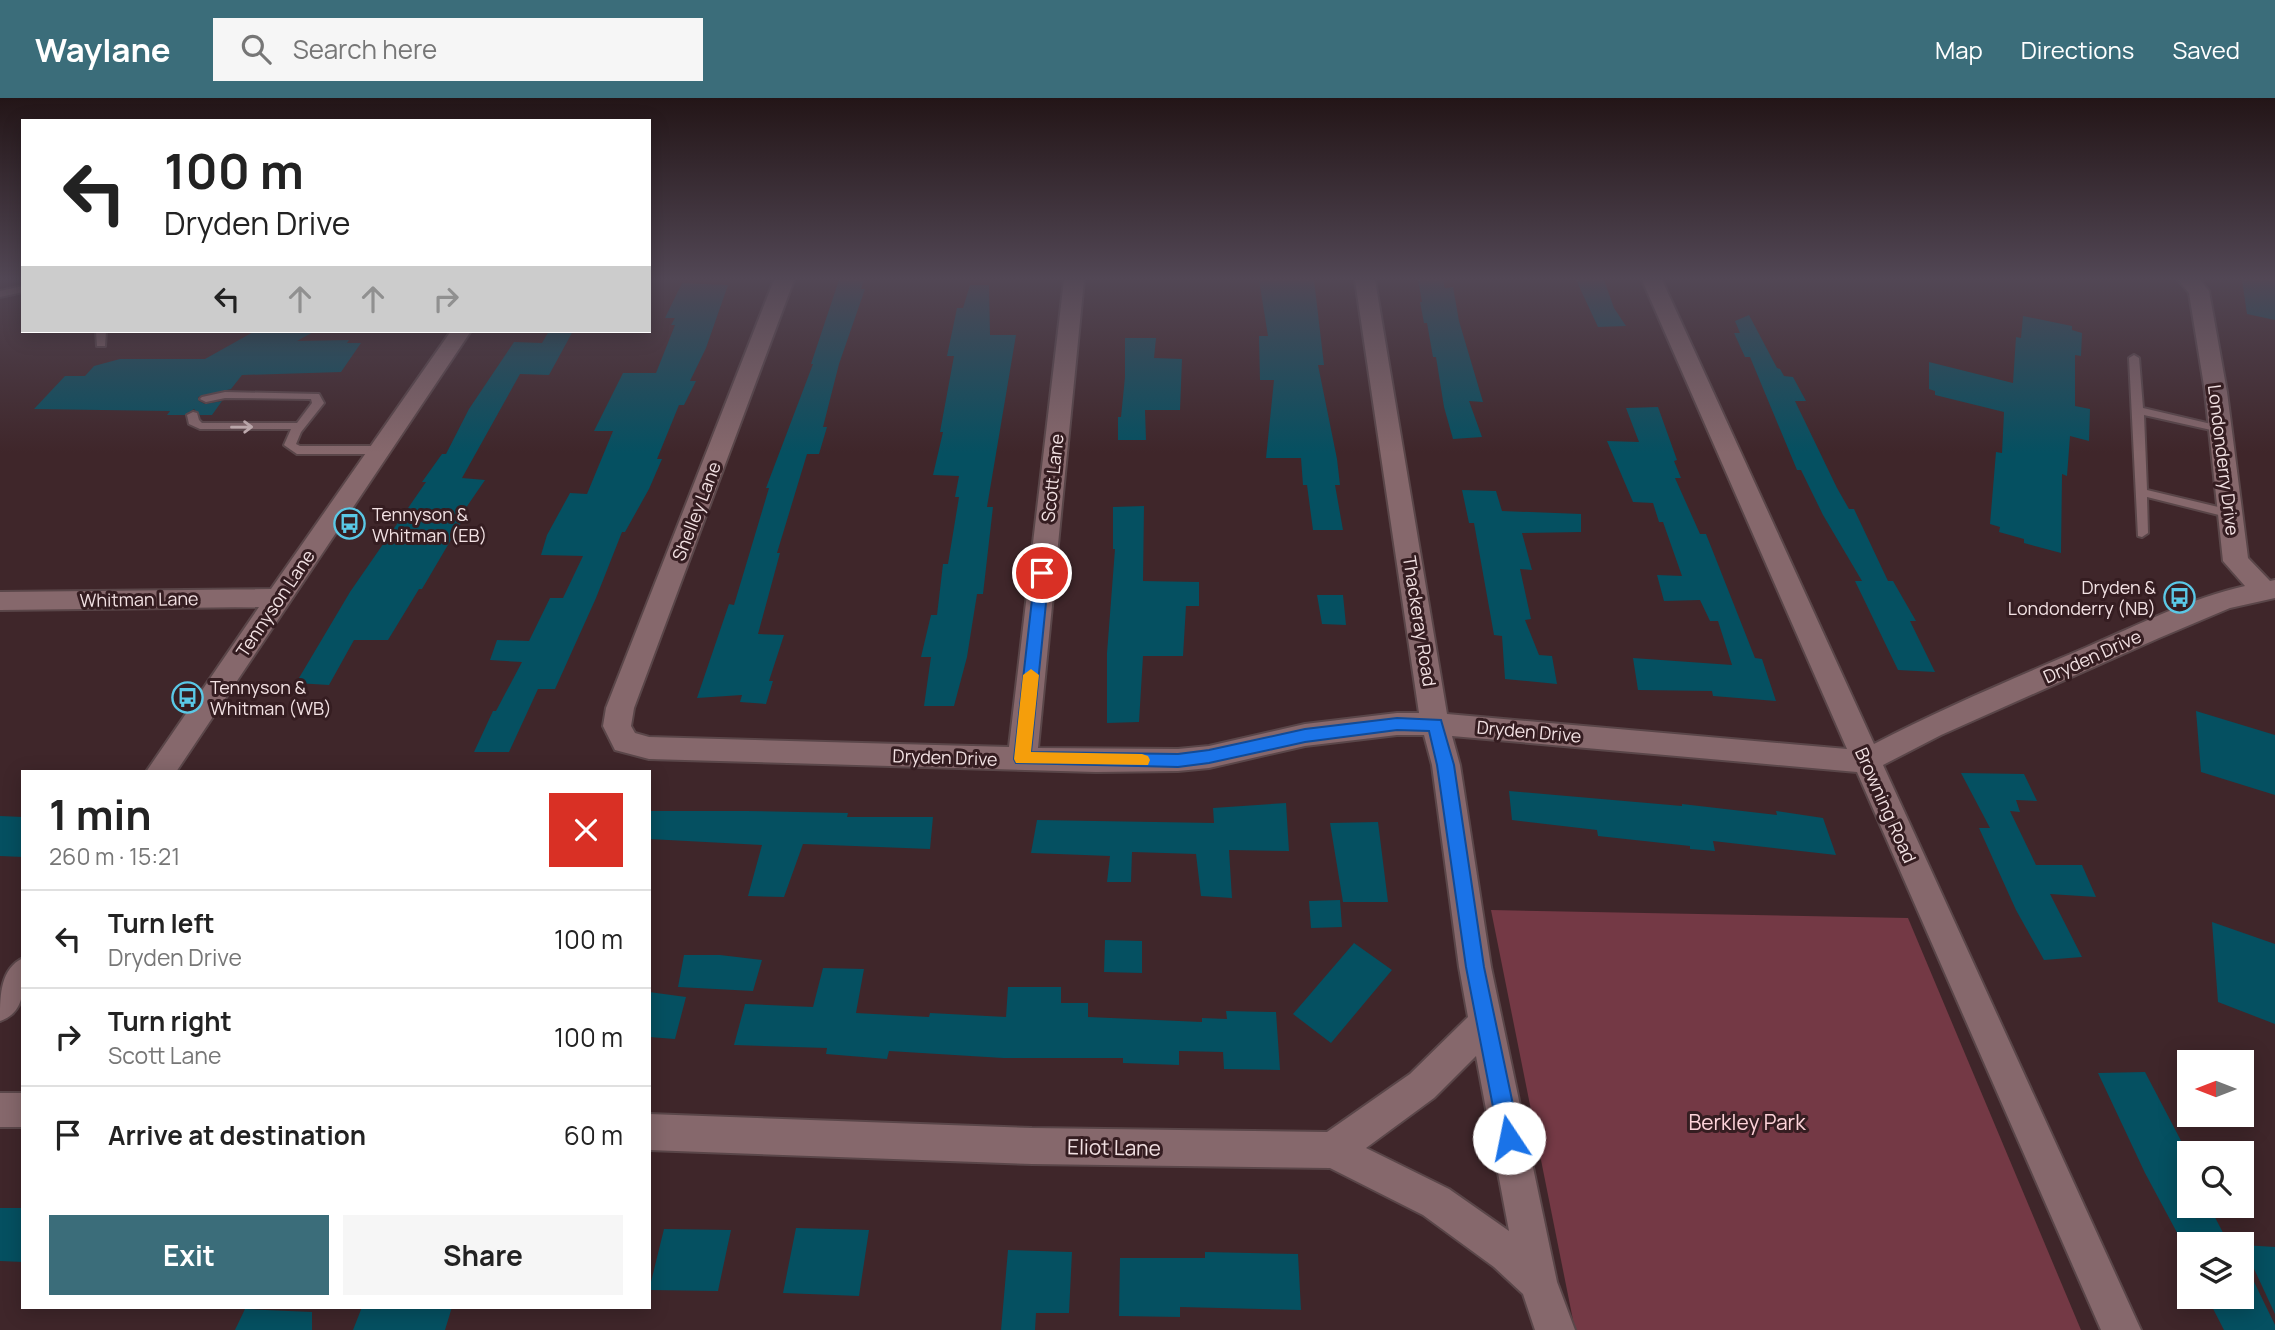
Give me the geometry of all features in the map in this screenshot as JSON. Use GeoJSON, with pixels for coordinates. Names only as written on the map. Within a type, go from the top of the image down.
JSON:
{"type":"FeatureCollection","features":[{"type":"Feature","properties":{"kind":"street","name":"Tennyson Lane"},"geometry":{"type":"LineString","coordinates":[[161,770],[457,337]]}},
{"type":"Feature","properties":{"kind":"street","name":"Shelley Lane"},"geometry":{"type":"LineString","coordinates":[[625,742],[617,726],[620,708],[762,337]]}},
{"type":"Feature","properties":{"kind":"street","name":"Scott Lane"},"geometry":{"type":"LineString","coordinates":[[1022,759],[1068,337]]}},
{"type":"Feature","properties":{"kind":"street","name":"Thackeray Road"},"geometry":{"type":"LineString","coordinates":[[1374,337],[1435,725],[1446,765],[1475,967],[1538,1282],[1555,1330]]}},
{"type":"Feature","properties":{"kind":"street","name":"Browning Road"},"geometry":{"type":"LineString","coordinates":[[1678,337],[2121,1330]]}},
{"type":"Feature","properties":{"kind":"street","name":"Londonderry Drive"},"geometry":{"type":"LineString","coordinates":[[2206,337],[2221,429],[2236,561],[2270,590]]}},
{"type":"Feature","properties":{"kind":"street","name":"Dryden Drive"},"geometry":{"type":"LineString","coordinates":[[625,742],[649,748],[1022,759],[1178,760],[1209,757],[1305,735],[1397,724],[1475,725],[1816,759],[1867,761],[1931,727],[2150,631],[2224,600],[2270,590]]}},
{"type":"Feature","properties":{"kind":"street","name":"Whitman Lane"},"geometry":{"type":"LineString","coordinates":[[0,601],[279,598]]}},
{"type":"Feature","properties":{"kind":"street"},"geometry":{"type":"LineString","coordinates":[[0,1006],[21,976]]}},
{"type":"Feature","properties":{"kind":"street"},"geometry":{"type":"LineString","coordinates":[[1332,1150],[1422,1086],[1486,1022]]}},
{"type":"Feature","properties":{"kind":"street"},"geometry":{"type":"LineString","coordinates":[[0,1110],[21,1110]]}},
{"type":"Feature","properties":{"kind":"street","name":"Eliot Lane"},"geometry":{"type":"LineString","coordinates":[[651,1132],[1032,1146],[1332,1150],[1436,1202],[1497,1245],[1538,1282]]}},
{"type":"Feature","properties":{"kind":"lane"},"geometry":{"type":"LineString","coordinates":[[101,337],[101,344]]}},
{"type":"Feature","properties":{"kind":"lane"},"geometry":{"type":"LineString","coordinates":[[2134,358],[2142,533]]}},
{"type":"Feature","properties":{"kind":"lane"},"geometry":{"type":"LineString","coordinates":[[206,399],[225,395],[314,396],[318,403],[300,426],[290,445],[297,450],[380,450]]}},
{"type":"Feature","properties":{"kind":"lane"},"geometry":{"type":"LineString","coordinates":[[2138,410],[2221,429]]}},
{"type":"Feature","properties":{"kind":"lane"},"geometry":{"type":"LineString","coordinates":[[193,415],[193,422],[200,426],[300,426]]}},
{"type":"Feature","properties":{"kind":"lane"},"geometry":{"type":"LineString","coordinates":[[2141,492],[2231,514]]}},
{"type":"Feature","properties":{"kind":"green space","name":"Berkley Park"},"geometry":{"type":"Polygon","coordinates":[[[1491,910],[1908,918],[2081,1330],[1575,1330],[1491,910]]]}},
{"type":"Feature","properties":{"kind":"building"},"geometry":{"type":"Polygon","coordinates":[[[243,337],[303,337],[297,341],[349,340],[347,343],[361,343],[341,372],[242,375],[231,389],[198,397],[199,401],[205,404],[222,401],[212,415],[200,415],[194,409],[185,415],[167,415],[170,411],[34,409],[65,376],[85,376],[94,366],[120,359],[205,359],[243,337]]]}},
{"type":"Feature","properties":{"kind":"building"},"geometry":{"type":"Polygon","coordinates":[[[545,337],[569,337],[549,375],[520,374],[462,478],[485,480],[457,521],[462,521],[388,640],[354,640],[329,685],[296,683],[350,592],[426,482],[422,482],[442,454],[446,454],[469,409],[514,342],[542,343],[545,337]]]}},
{"type":"Feature","properties":{"kind":"building"},"geometry":{"type":"Polygon","coordinates":[[[670,337],[710,337],[690,381],[696,381],[684,405],[679,405],[657,459],[662,459],[649,489],[625,532],[622,532],[555,689],[538,689],[509,752],[474,752],[493,711],[496,711],[522,662],[490,660],[497,640],[529,641],[550,598],[563,598],[583,556],[541,555],[547,535],[570,493],[587,494],[613,431],[594,431],[623,373],[656,373],[670,337]]]}},
{"type":"Feature","properties":{"kind":"building"},"geometry":{"type":"Polygon","coordinates":[[[820,337],[848,337],[823,427],[827,427],[819,454],[807,454],[777,553],[780,553],[758,634],[784,635],[769,681],[773,681],[766,704],[740,702],[742,695],[697,698],[729,604],[734,605],[769,488],[766,488],[820,337]]]}},
{"type":"Feature","properties":{"kind":"building"},"geometry":{"type":"Polygon","coordinates":[[[951,337],[1016,337],[987,507],[993,507],[983,594],[977,594],[967,657],[954,706],[924,706],[931,657],[921,657],[931,615],[937,615],[943,564],[948,564],[959,497],[955,497],[959,476],[933,475],[943,432],[940,432],[954,356],[947,356],[951,337]]]}},
{"type":"Feature","properties":{"kind":"building"},"geometry":{"type":"Polygon","coordinates":[[[1259,337],[1321,337],[1324,365],[1318,365],[1337,459],[1340,485],[1335,485],[1343,530],[1313,530],[1307,485],[1303,485],[1301,458],[1266,458],[1274,380],[1260,380],[1259,337]]]}},
{"type":"Feature","properties":{"kind":"building"},"geometry":{"type":"Polygon","coordinates":[[[1430,337],[1464,337],[1483,402],[1469,401],[1482,437],[1453,439],[1444,407],[1436,357],[1433,357],[1430,337]]]}},
{"type":"Feature","properties":{"kind":"building"},"geometry":{"type":"Polygon","coordinates":[[[1736,337],[1761,337],[1777,368],[1784,376],[1793,377],[1806,401],[1795,401],[1837,488],[1849,509],[1854,509],[1888,581],[1893,581],[1916,621],[1910,621],[1935,672],[1898,670],[1855,581],[1862,581],[1823,515],[1801,470],[1797,470],[1750,357],[1745,357],[1736,337]]]}},
{"type":"Feature","properties":{"kind":"building"},"geometry":{"type":"Polygon","coordinates":[[[2016,337],[2082,337],[2081,356],[2075,355],[2075,406],[2090,409],[2089,441],[2070,436],[2067,476],[2062,474],[2061,553],[2024,543],[2024,539],[1999,532],[2000,527],[1990,524],[1996,452],[2002,453],[2004,412],[1935,395],[1935,391],[1929,389],[1929,362],[2013,383],[2016,337]]]}},
{"type":"Feature","properties":{"kind":"building"},"geometry":{"type":"Polygon","coordinates":[[[1125,338],[1156,338],[1154,358],[1182,359],[1180,410],[1145,410],[1146,440],[1118,440],[1118,417],[1121,417],[1125,377],[1125,338]]]}},
{"type":"Feature","properties":{"kind":"building"},"geometry":{"type":"Polygon","coordinates":[[[1658,407],[1677,460],[1674,461],[1681,478],[1675,478],[1700,534],[1706,534],[1755,658],[1762,659],[1776,701],[1713,696],[1712,691],[1638,690],[1633,658],[1732,665],[1718,621],[1710,621],[1700,600],[1664,601],[1657,575],[1682,576],[1663,522],[1659,522],[1653,503],[1633,502],[1607,441],[1639,442],[1626,408],[1658,407]]]}},
{"type":"Feature","properties":{"kind":"building"},"geometry":{"type":"Polygon","coordinates":[[[1462,490],[1496,491],[1502,511],[1581,514],[1581,532],[1522,533],[1532,570],[1520,569],[1531,619],[1525,620],[1539,655],[1552,656],[1557,684],[1505,679],[1502,636],[1494,635],[1474,523],[1469,523],[1462,490]]]}},
{"type":"Feature","properties":{"kind":"building"},"geometry":{"type":"Polygon","coordinates":[[[1144,506],[1143,581],[1199,582],[1199,606],[1186,606],[1183,656],[1143,656],[1139,722],[1107,723],[1107,653],[1115,549],[1113,507],[1144,506]]]}},
{"type":"Feature","properties":{"kind":"building"},"geometry":{"type":"Polygon","coordinates":[[[1317,595],[1343,595],[1346,625],[1322,624],[1317,595]]]}},
{"type":"Feature","properties":{"kind":"building"},"geometry":{"type":"Polygon","coordinates":[[[2196,711],[2275,735],[2275,795],[2201,772],[2196,711]]]}},
{"type":"Feature","properties":{"kind":"building"},"geometry":{"type":"Polygon","coordinates":[[[1961,773],[2024,774],[2037,801],[2016,800],[2020,812],[2010,811],[2036,865],[2082,865],[2096,897],[2050,894],[2082,957],[2044,960],[2016,910],[1979,828],[1990,828],[1961,773]]]}},
{"type":"Feature","properties":{"kind":"building"},"geometry":{"type":"Polygon","coordinates":[[[1509,791],[1682,804],[1777,815],[1776,811],[1823,818],[1836,855],[1713,841],[1715,851],[1690,849],[1690,846],[1598,836],[1597,830],[1512,820],[1509,791]]]}},
{"type":"Feature","properties":{"kind":"building"},"geometry":{"type":"Polygon","coordinates":[[[1286,803],[1289,851],[1229,850],[1232,898],[1201,896],[1196,854],[1132,852],[1131,882],[1107,882],[1110,856],[1031,853],[1037,820],[1214,823],[1213,808],[1286,803]]]}},
{"type":"Feature","properties":{"kind":"building"},"geometry":{"type":"Polygon","coordinates":[[[651,811],[848,813],[847,817],[933,817],[930,849],[803,844],[784,897],[748,896],[762,845],[651,839],[651,811]]]}},
{"type":"Feature","properties":{"kind":"building"},"geometry":{"type":"Polygon","coordinates":[[[0,816],[21,817],[21,857],[0,856],[0,816]]]}},
{"type":"Feature","properties":{"kind":"building"},"geometry":{"type":"Polygon","coordinates":[[[1378,822],[1388,902],[1343,902],[1330,823],[1378,822]]]}},
{"type":"Feature","properties":{"kind":"building"},"geometry":{"type":"Polygon","coordinates":[[[1340,900],[1342,927],[1311,928],[1309,901],[1340,900]]]}},
{"type":"Feature","properties":{"kind":"building"},"geometry":{"type":"Polygon","coordinates":[[[2212,922],[2275,944],[2275,1024],[2218,1002],[2212,922]]]}},
{"type":"Feature","properties":{"kind":"building"},"geometry":{"type":"Polygon","coordinates":[[[1105,940],[1142,941],[1142,973],[1104,972],[1105,940]]]}},
{"type":"Feature","properties":{"kind":"building"},"geometry":{"type":"Polygon","coordinates":[[[1354,943],[1392,970],[1331,1043],[1293,1014],[1354,943]]]}},
{"type":"Feature","properties":{"kind":"building"},"geometry":{"type":"Polygon","coordinates":[[[684,955],[720,955],[762,960],[753,991],[678,987],[684,955]]]}},
{"type":"Feature","properties":{"kind":"building"},"geometry":{"type":"Polygon","coordinates":[[[823,968],[864,969],[856,1013],[1006,1017],[1008,987],[1061,987],[1061,1003],[1088,1003],[1088,1017],[1202,1022],[1202,1018],[1227,1019],[1226,1011],[1276,1012],[1280,1070],[1224,1069],[1223,1052],[1179,1051],[1179,1065],[1123,1063],[1123,1058],[1003,1058],[889,1051],[887,1059],[826,1054],[827,1048],[734,1045],[745,1004],[813,1007],[823,968]]]}},
{"type":"Feature","properties":{"kind":"building"},"geometry":{"type":"Polygon","coordinates":[[[651,992],[686,997],[675,1039],[651,1037],[651,992]]]}},
{"type":"Feature","properties":{"kind":"building"},"geometry":{"type":"Polygon","coordinates":[[[2145,1072],[2181,1141],[2177,1141],[2177,1218],[2215,1218],[2223,1232],[2177,1233],[2145,1173],[2098,1073],[2145,1072]]]}},
{"type":"Feature","properties":{"kind":"building"},"geometry":{"type":"Polygon","coordinates":[[[0,1208],[21,1208],[21,1262],[0,1261],[0,1208]]]}},
{"type":"Feature","properties":{"kind":"building"},"geometry":{"type":"Polygon","coordinates":[[[796,1228],[869,1230],[859,1296],[783,1293],[796,1228]]]}},
{"type":"Feature","properties":{"kind":"building"},"geometry":{"type":"Polygon","coordinates":[[[664,1229],[731,1230],[718,1291],[651,1290],[664,1229]]]}},
{"type":"Feature","properties":{"kind":"building"},"geometry":{"type":"Polygon","coordinates":[[[2254,1246],[2275,1247],[2275,1314],[2254,1269],[2254,1246]]]}},
{"type":"Feature","properties":{"kind":"building"},"geometry":{"type":"Polygon","coordinates":[[[1008,1250],[1072,1252],[1069,1313],[1036,1313],[1035,1330],[1001,1330],[1008,1250]]]}},
{"type":"Feature","properties":{"kind":"building"},"geometry":{"type":"Polygon","coordinates":[[[1205,1252],[1298,1254],[1301,1310],[1180,1307],[1180,1317],[1119,1316],[1120,1258],[1205,1258],[1205,1252]]]}},
{"type":"Feature","properties":{"kind":"building"},"geometry":{"type":"Polygon","coordinates":[[[2254,1282],[2275,1330],[2224,1330],[2213,1309],[2254,1309],[2254,1282]]]}},
{"type":"Feature","properties":{"kind":"building"},"geometry":{"type":"Polygon","coordinates":[[[245,1309],[312,1312],[312,1330],[235,1330],[245,1309]]]}},
{"type":"Feature","properties":{"kind":"building"},"geometry":{"type":"Polygon","coordinates":[[[361,1309],[451,1309],[445,1330],[353,1330],[361,1309]]]}},
{"type":"Feature","properties":{"kind":"slow traffic"},"geometry":{"type":"LineString","coordinates":[[1031,675],[1022,759],[1142,760]]}},
{"type":"Feature","properties":{"kind":"place","name":"Tennyson & Whitman (EB)"},"geometry":{"type":"Point","coordinates":[349,524]}},
{"type":"Feature","properties":{"kind":"place","name":"Dryden & Londonderry (NB)"},"geometry":{"type":"Point","coordinates":[2179,597]}},
{"type":"Feature","properties":{"kind":"place","name":"Tennyson & Whitman (WB)"},"geometry":{"type":"Point","coordinates":[187,697]}},
{"type":"Feature","properties":{"kind":"route"},"geometry":{"type":"LineString","coordinates":[[1042,573],[1022,759],[1178,760],[1209,757],[1305,735],[1397,724],[1435,725],[1446,765],[1475,967],[1509,1138]]}}]}
